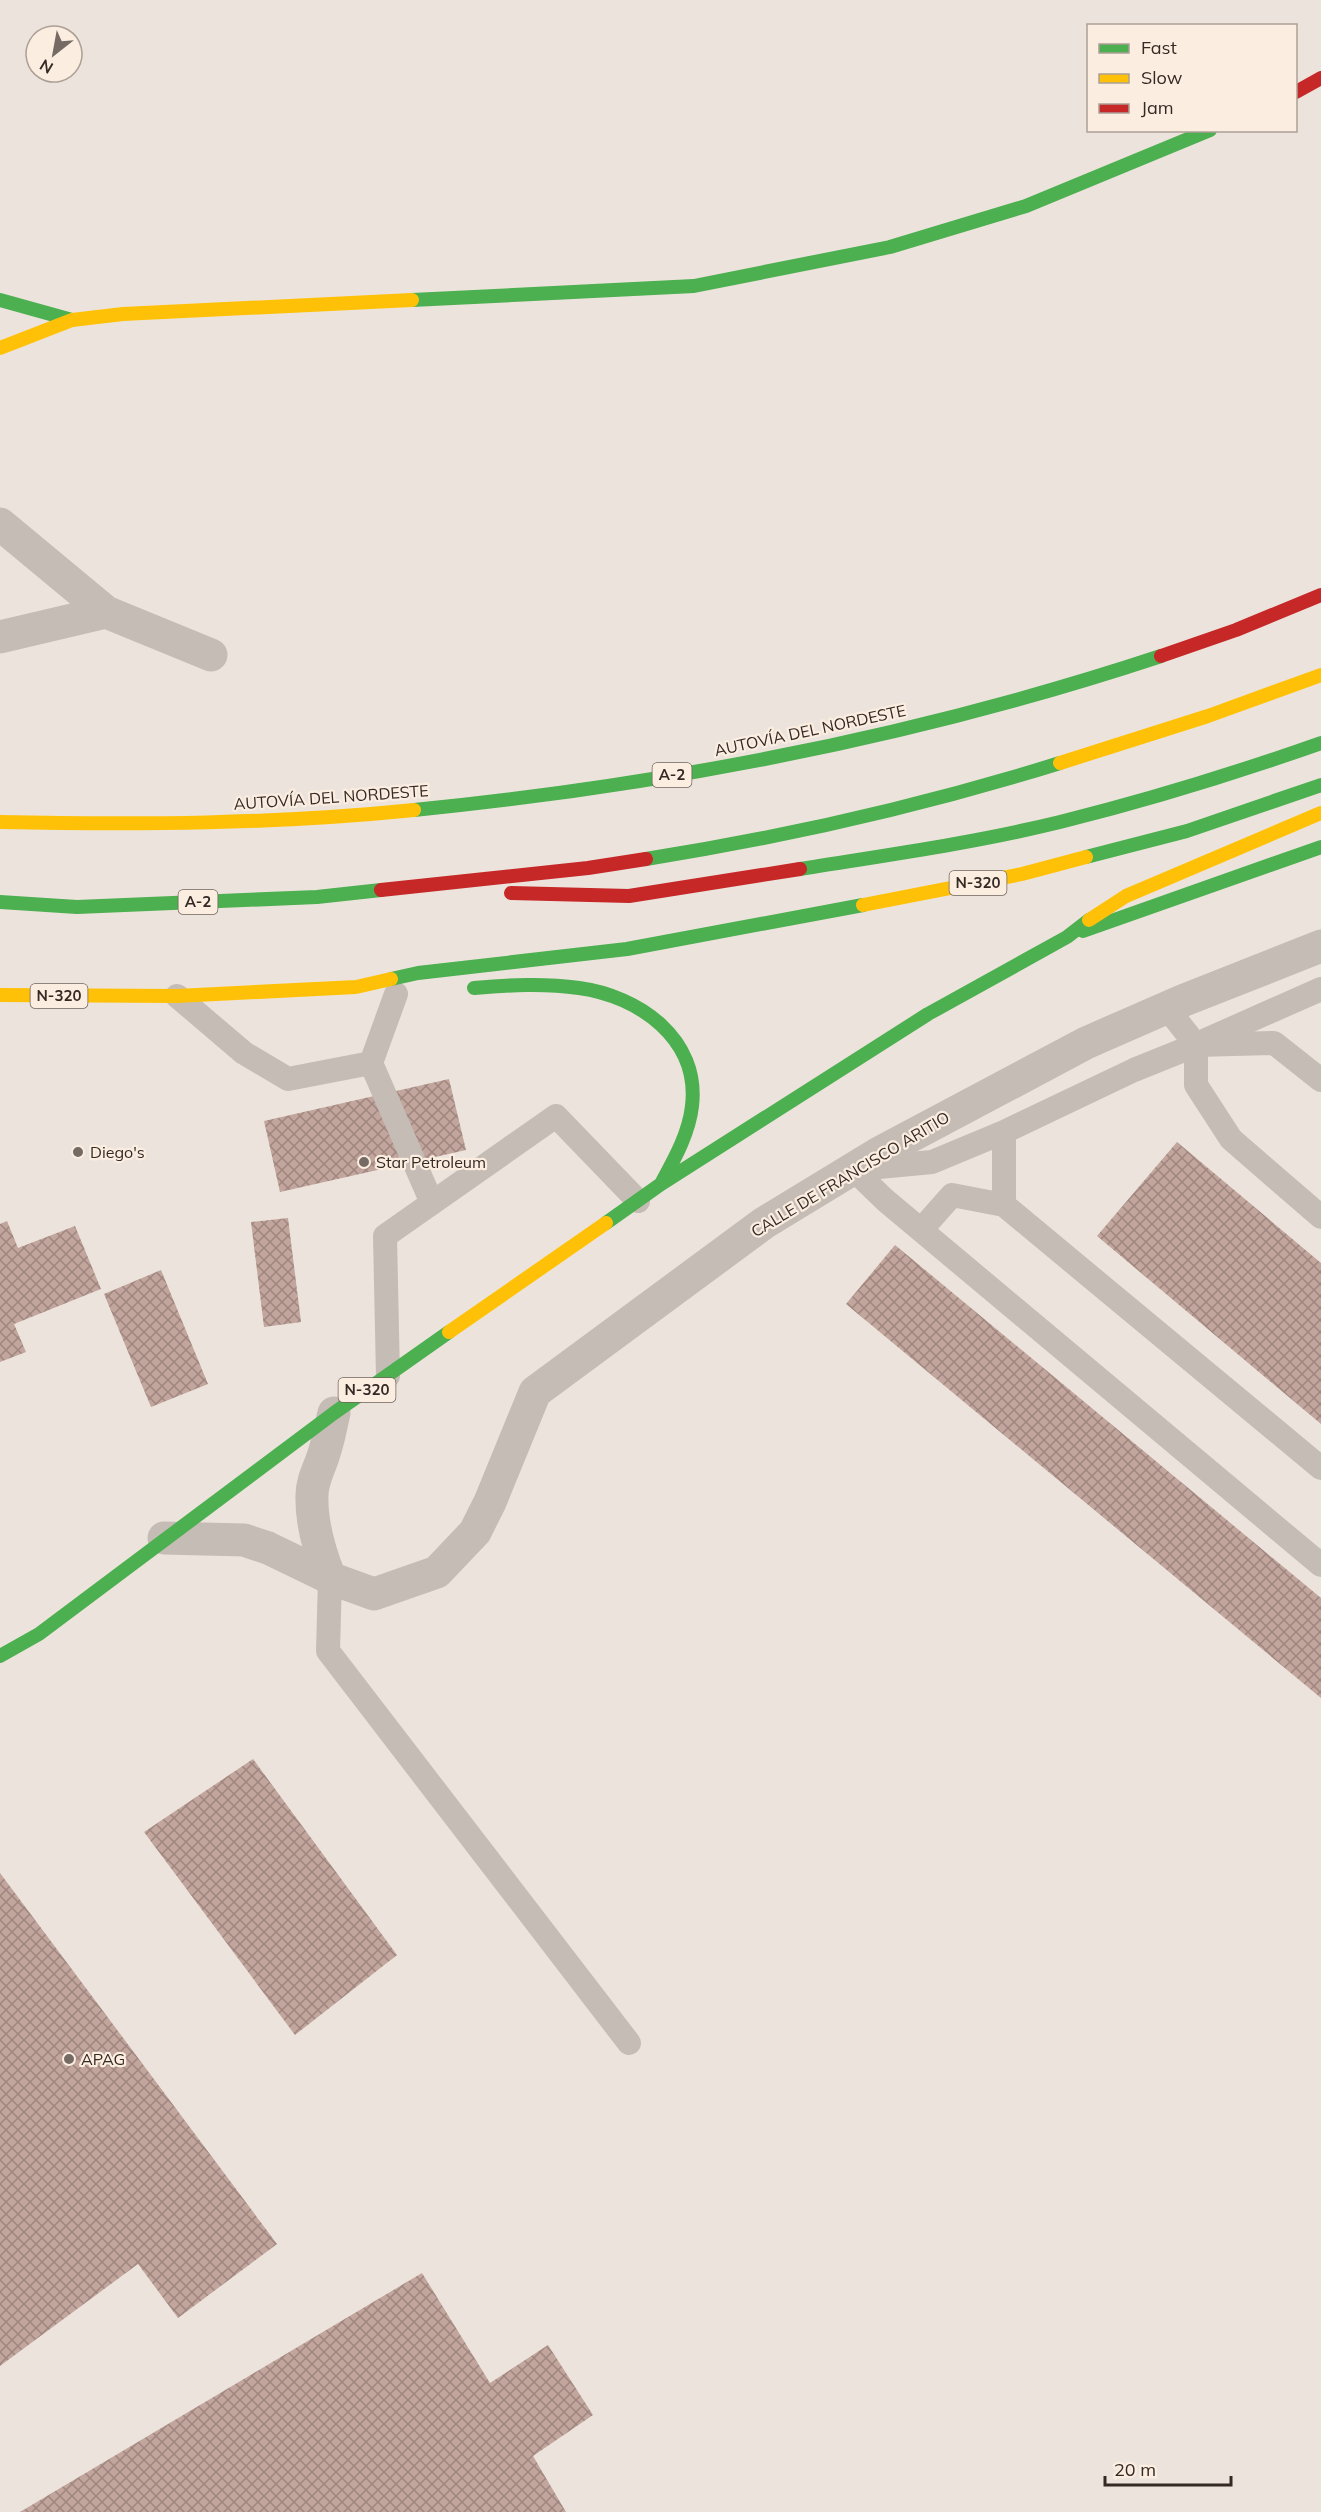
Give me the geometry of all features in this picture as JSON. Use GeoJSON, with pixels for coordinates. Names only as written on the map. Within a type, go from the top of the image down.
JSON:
{"type":"FeatureCollection","features":[{"type":"Feature","properties":{"kind":"main road"},"geometry":{"type":"LineString","coordinates":[[1297,91],[1321,78]]}},
{"type":"Feature","properties":{"kind":"main road"},"geometry":{"type":"LineString","coordinates":[[0,348],[72,320],[123,314],[694,286],[902,244],[1026,206],[1205,132]]}},
{"type":"Feature","properties":{"kind":"main road"},"geometry":{"type":"LineString","coordinates":[[0,300],[72,320]]}},
{"type":"Feature","properties":{"kind":"main road","name":"AUTOVÍA DEL NORDESTE"},"geometry":{"type":"LineString","coordinates":[[0,822],[74,825],[311,819],[566,794],[867,738],[1058,688],[1185,647],[1321,595]]}},
{"type":"Feature","properties":{"kind":"main road","name":"A-2"},"geometry":{"type":"LineString","coordinates":[[0,902],[77,907],[317,897],[588,868],[739,843],[878,813],[989,785],[1208,716],[1321,675]]}},
{"type":"Feature","properties":{"kind":"main road"},"geometry":{"type":"LineString","coordinates":[[396,890],[629,896],[955,844],[1060,822],[1250,768],[1321,742]]}},
{"type":"Feature","properties":{"kind":"main road","name":"N-320"},"geometry":{"type":"LineString","coordinates":[[0,995],[177,996],[356,987],[418,973],[627,949],[929,894],[1022,874],[1187,831],[1321,785]]}},
{"type":"Feature","properties":{"kind":"main road","name":"N-320"},"geometry":{"type":"LineString","coordinates":[[0,1656],[39,1634],[164,1538],[334,1413],[662,1184],[928,1014],[1067,936],[1126,896],[1321,813]]}},
{"type":"Feature","properties":{"kind":"main road"},"geometry":{"type":"LineString","coordinates":[[1067,936],[1321,847]]}},
{"type":"Feature","properties":{"kind":"main road","name":"N-320"},"geometry":{"type":"LineString","coordinates":[[464,989],[550,985],[582,988],[635,1004],[661,1023],[679,1045],[690,1065],[694,1089],[690,1117],[681,1148],[662,1184]]}},
{"type":"Feature","properties":{"kind":"main road","name":"N-320"},"geometry":{"type":"LineString","coordinates":[[356,987],[401,994]]}},
{"type":"Feature","properties":{"kind":"main road"},"geometry":{"type":"LineString","coordinates":[[0,1665],[39,1634]]}},
{"type":"Feature","properties":{"kind":"street"},"geometry":{"type":"LineString","coordinates":[[0,524],[106,612],[211,655]]}},
{"type":"Feature","properties":{"kind":"street"},"geometry":{"type":"LineString","coordinates":[[0,637],[106,612]]}},
{"type":"Feature","properties":{"kind":"street","name":"CALLE DE FRANCISCO ARITIO"},"geometry":{"type":"LineString","coordinates":[[164,1538],[244,1540],[268,1548],[330,1578],[374,1594],[436,1572],[475,1532],[536,1392],[764,1222],[853,1169],[1086,1043],[1321,946]]}},
{"type":"Feature","properties":{"kind":"street"},"geometry":{"type":"LineString","coordinates":[[330,1578],[322,1558],[313,1519],[312,1494],[315,1474],[325,1452],[334,1413]]}},
{"type":"Feature","properties":{"kind":"lane"},"geometry":{"type":"LineString","coordinates":[[853,1169],[932,1162],[1134,1070],[1321,989]]}},
{"type":"Feature","properties":{"kind":"lane"},"geometry":{"type":"LineString","coordinates":[[401,994],[371,1063],[432,1203]]}},
{"type":"Feature","properties":{"kind":"lane"},"geometry":{"type":"LineString","coordinates":[[177,996],[244,1053],[288,1079],[371,1063]]}},
{"type":"Feature","properties":{"kind":"lane"},"geometry":{"type":"LineString","coordinates":[[1167,1008],[1196,1045],[1196,1085],[1231,1139],[1321,1217]]}},
{"type":"Feature","properties":{"kind":"lane"},"geometry":{"type":"LineString","coordinates":[[1196,1045],[1274,1043],[1321,1080]]}},
{"type":"Feature","properties":{"kind":"lane"},"geometry":{"type":"LineString","coordinates":[[388,1376],[385,1236],[556,1116],[638,1201]]}},
{"type":"Feature","properties":{"kind":"lane"},"geometry":{"type":"LineString","coordinates":[[1004,1131],[1004,1204]]}},
{"type":"Feature","properties":{"kind":"lane"},"geometry":{"type":"LineString","coordinates":[[853,1169],[921,1230],[1321,1566]]}},
{"type":"Feature","properties":{"kind":"lane"},"geometry":{"type":"LineString","coordinates":[[921,1230],[952,1195],[1004,1204],[1321,1468]]}},
{"type":"Feature","properties":{"kind":"lane"},"geometry":{"type":"LineString","coordinates":[[330,1578],[328,1651],[629,2043]]}},
{"type":"Feature","properties":{"kind":"building"},"geometry":{"type":"Polygon","coordinates":[[[449,1079],[466,1150],[280,1192],[264,1121],[449,1079]]]}},
{"type":"Feature","properties":{"kind":"building"},"geometry":{"type":"Polygon","coordinates":[[[1177,1142],[1321,1263],[1321,1424],[1097,1236],[1177,1142]]]}},
{"type":"Feature","properties":{"kind":"building"},"geometry":{"type":"Polygon","coordinates":[[[288,1218],[301,1322],[264,1327],[251,1222],[288,1218]]]}},
{"type":"Feature","properties":{"kind":"building"},"geometry":{"type":"Polygon","coordinates":[[[7,1221],[18,1248],[75,1226],[101,1289],[14,1324],[26,1352],[0,1362],[0,1224],[7,1221]]]}},
{"type":"Feature","properties":{"kind":"building"},"geometry":{"type":"Polygon","coordinates":[[[895,1245],[1321,1598],[1321,1698],[846,1304],[895,1245]]]}},
{"type":"Feature","properties":{"kind":"building"},"geometry":{"type":"Polygon","coordinates":[[[161,1270],[208,1384],[151,1407],[104,1294],[161,1270]]]}},
{"type":"Feature","properties":{"kind":"building"},"geometry":{"type":"Polygon","coordinates":[[[253,1759],[397,1955],[295,2035],[144,1832],[253,1759]]]}},
{"type":"Feature","properties":{"kind":"building","name":"APAG"},"geometry":{"type":"Polygon","coordinates":[[[0,1873],[277,2244],[178,2318],[138,2264],[0,2366],[0,1873]]]}},
{"type":"Feature","properties":{"kind":"building"},"geometry":{"type":"Polygon","coordinates":[[[422,2273],[490,2383],[548,2345],[593,2415],[533,2456],[566,2512],[20,2512],[422,2273]]]}},
{"type":"Feature","properties":{"kind":"traffic: fast"},"geometry":{"type":"LineString","coordinates":[[412,300],[694,286],[890,247],[1026,206],[1205,132]]}},
{"type":"Feature","properties":{"kind":"traffic: fast"},"geometry":{"type":"LineString","coordinates":[[0,300],[72,320]]}},
{"type":"Feature","properties":{"kind":"traffic: fast"},"geometry":{"type":"LineString","coordinates":[[414,810],[603,787],[791,754],[978,710],[1070,685],[1161,656]]}},
{"type":"Feature","properties":{"kind":"traffic: fast"},"geometry":{"type":"LineString","coordinates":[[800,869],[898,854],[1060,822],[1192,786],[1321,743]]}},
{"type":"Feature","properties":{"kind":"traffic: fast"},"geometry":{"type":"LineString","coordinates":[[646,859],[750,841],[855,818],[958,793],[1060,763]]}},
{"type":"Feature","properties":{"kind":"traffic: fast"},"geometry":{"type":"LineString","coordinates":[[1086,857],[1187,831],[1321,785]]}},
{"type":"Feature","properties":{"kind":"traffic: fast"},"geometry":{"type":"LineString","coordinates":[[1083,931],[1321,847]]}},
{"type":"Feature","properties":{"kind":"traffic: fast"},"geometry":{"type":"LineString","coordinates":[[0,902],[77,907],[317,897],[381,890]]}},
{"type":"Feature","properties":{"kind":"traffic: fast"},"geometry":{"type":"LineString","coordinates":[[391,979],[418,973],[627,949],[863,905]]}},
{"type":"Feature","properties":{"kind":"traffic: fast"},"geometry":{"type":"LineString","coordinates":[[606,1223],[661,1184],[928,1014],[1067,937],[1089,920]]}},
{"type":"Feature","properties":{"kind":"traffic: fast"},"geometry":{"type":"LineString","coordinates":[[474,988],[526,985],[579,988],[623,1000],[643,1011],[661,1025],[676,1041],[686,1060],[692,1082],[692,1106],[688,1126],[662,1182]]}},
{"type":"Feature","properties":{"kind":"traffic: fast"},"geometry":{"type":"LineString","coordinates":[[0,1656],[39,1634],[334,1413],[449,1332]]}},
{"type":"Feature","properties":{"kind":"traffic: slow"},"geometry":{"type":"LineString","coordinates":[[0,348],[72,320],[123,314],[412,300]]}},
{"type":"Feature","properties":{"kind":"traffic: slow"},"geometry":{"type":"LineString","coordinates":[[1060,763],[1208,716],[1321,675]]}},
{"type":"Feature","properties":{"kind":"traffic: slow"},"geometry":{"type":"LineString","coordinates":[[0,822],[259,821],[414,810]]}},
{"type":"Feature","properties":{"kind":"traffic: slow"},"geometry":{"type":"LineString","coordinates":[[1089,920],[1126,896],[1321,813]]}},
{"type":"Feature","properties":{"kind":"traffic: slow"},"geometry":{"type":"LineString","coordinates":[[863,905],[1022,874],[1086,857]]}},
{"type":"Feature","properties":{"kind":"traffic: slow"},"geometry":{"type":"LineString","coordinates":[[0,995],[177,996],[356,987],[391,979]]}},
{"type":"Feature","properties":{"kind":"traffic: slow"},"geometry":{"type":"LineString","coordinates":[[449,1332],[606,1223]]}},
{"type":"Feature","properties":{"kind":"traffic: jam"},"geometry":{"type":"LineString","coordinates":[[1297,91],[1321,78]]}},
{"type":"Feature","properties":{"kind":"traffic: jam"},"geometry":{"type":"LineString","coordinates":[[1161,656],[1236,630],[1321,595]]}},
{"type":"Feature","properties":{"kind":"traffic: jam"},"geometry":{"type":"LineString","coordinates":[[381,890],[588,868],[646,859]]}},
{"type":"Feature","properties":{"kind":"traffic: jam"},"geometry":{"type":"LineString","coordinates":[[511,893],[629,896],[800,869]]}},
{"type":"Feature","properties":{"kind":"place","name":"Diego's"},"geometry":{"type":"Point","coordinates":[78,1152]}},
{"type":"Feature","properties":{"kind":"place","name":"Star Petroleum"},"geometry":{"type":"Point","coordinates":[364,1162]}},
{"type":"Feature","properties":{"kind":"place","name":"APAG"},"geometry":{"type":"Point","coordinates":[69,2059]}}]}
